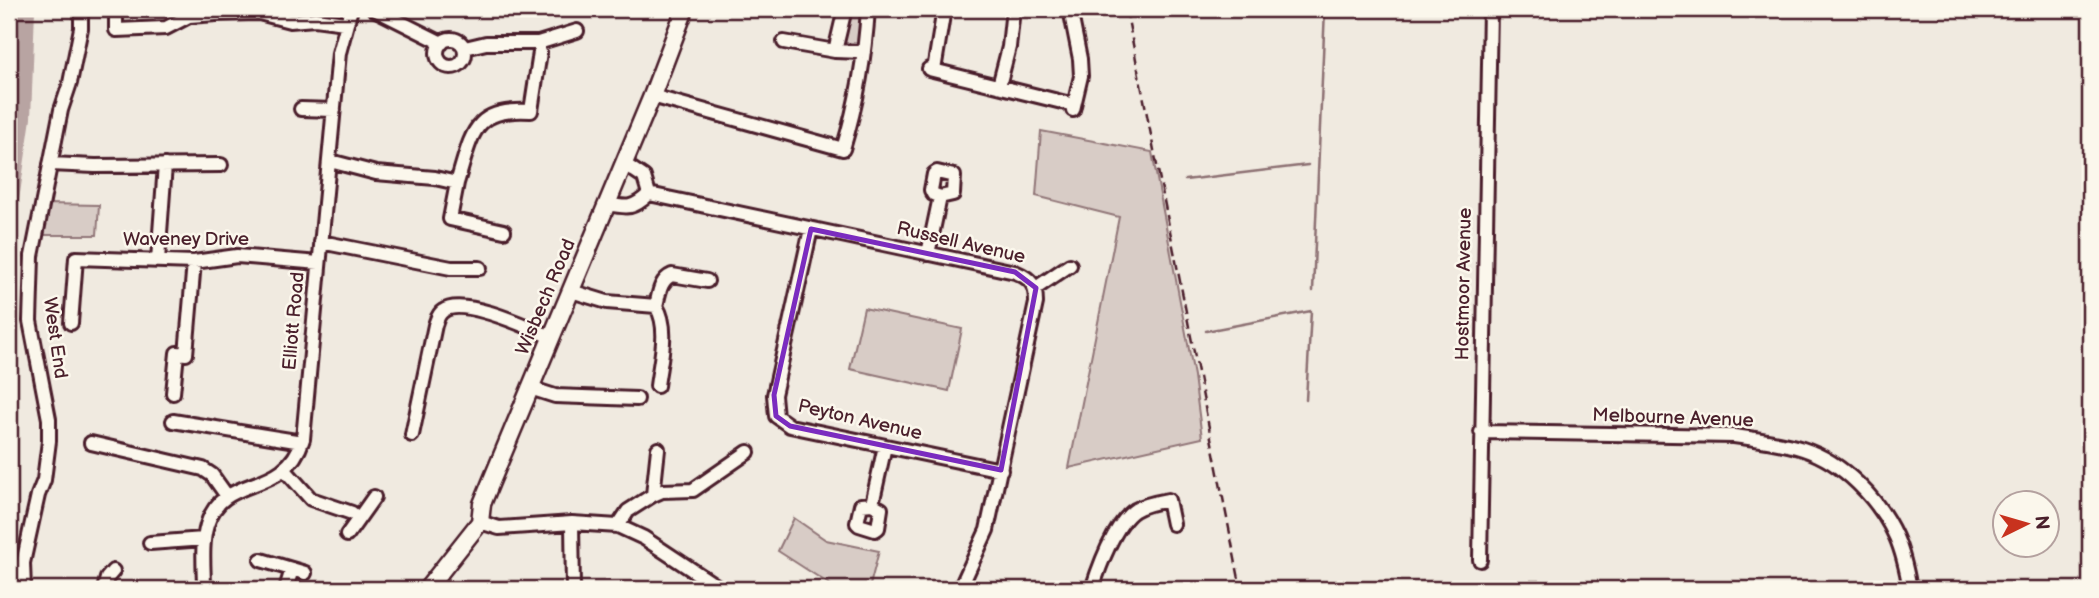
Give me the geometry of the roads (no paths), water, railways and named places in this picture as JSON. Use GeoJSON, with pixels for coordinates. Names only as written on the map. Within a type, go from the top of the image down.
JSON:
{"type":"FeatureCollection","features":[{"type":"Feature","properties":{"kind":"main road","name":"Wisbech Road"},"geometry":{"type":"LineString","coordinates":[[427,589],[480,522],[482,504],[652,96],[685,9]]}},
{"type":"Feature","properties":{"kind":"street","name":"West End"},"geometry":{"type":"LineString","coordinates":[[24,589],[23,563],[48,459],[49,419],[30,321],[32,256],[61,110],[70,83],[81,28],[81,9]]}},
{"type":"Feature","properties":{"kind":"street","name":"Elliott Road"},"geometry":{"type":"LineString","coordinates":[[285,470],[302,442],[339,52],[351,9]]}},
{"type":"Feature","properties":{"kind":"street"},"geometry":{"type":"LineString","coordinates":[[374,9],[442,43]]}},
{"type":"Feature","properties":{"kind":"street"},"geometry":{"type":"LineString","coordinates":[[835,51],[845,9]]}},
{"type":"Feature","properties":{"kind":"street"},"geometry":{"type":"LineString","coordinates":[[652,96],[843,149],[855,112],[869,9]]}},
{"type":"Feature","properties":{"kind":"street"},"geometry":{"type":"LineString","coordinates":[[944,9],[932,70],[1073,108],[1081,76],[1070,9]]}},
{"type":"Feature","properties":{"kind":"street"},"geometry":{"type":"LineString","coordinates":[[999,86],[1009,47],[1013,9]]}},
{"type":"Feature","properties":{"kind":"street","name":"Hostmoor Avenue"},"geometry":{"type":"LineString","coordinates":[[1480,560],[1490,9]]}},
{"type":"Feature","properties":{"kind":"street"},"geometry":{"type":"LineString","coordinates":[[116,19],[116,30],[166,28],[189,16],[216,12],[258,13],[290,20],[315,19],[345,23]]}},
{"type":"Feature","properties":{"kind":"street"},"geometry":{"type":"LineString","coordinates":[[465,48],[486,43],[538,43],[577,31]]}},
{"type":"Feature","properties":{"kind":"street"},"geometry":{"type":"LineString","coordinates":[[457,40],[465,48],[465,54],[459,64],[448,66],[439,59],[442,43],[457,40]]}},
{"type":"Feature","properties":{"kind":"street"},"geometry":{"type":"LineString","coordinates":[[784,42],[835,51],[864,52]]}},
{"type":"Feature","properties":{"kind":"street"},"geometry":{"type":"LineString","coordinates":[[504,230],[450,219],[457,183],[473,135],[480,123],[493,112],[510,109],[531,111],[540,52]]}},
{"type":"Feature","properties":{"kind":"street"},"geometry":{"type":"LineString","coordinates":[[301,108],[334,110]]}},
{"type":"Feature","properties":{"kind":"street"},"geometry":{"type":"LineString","coordinates":[[330,161],[376,173],[435,178],[457,183]]}},
{"type":"Feature","properties":{"kind":"street"},"geometry":{"type":"LineString","coordinates":[[607,204],[625,208],[636,206],[649,194],[644,177],[623,163]]}},
{"type":"Feature","properties":{"kind":"street"},"geometry":{"type":"LineString","coordinates":[[50,164],[221,165]]}},
{"type":"Feature","properties":{"kind":"street"},"geometry":{"type":"LineString","coordinates":[[158,260],[165,165]]}},
{"type":"Feature","properties":{"kind":"street","name":"Russell Avenue"},"geometry":{"type":"LineString","coordinates":[[649,194],[1015,272],[1029,278],[1036,288],[1036,303],[1001,470],[987,530],[960,589]]}},
{"type":"Feature","properties":{"kind":"street"},"geometry":{"type":"LineString","coordinates":[[928,254],[940,197]]}},
{"type":"Feature","properties":{"kind":"street","name":"Peyton Avenue"},"geometry":{"type":"LineString","coordinates":[[811,229],[774,395],[776,416],[790,426],[1001,470]]}},
{"type":"Feature","properties":{"kind":"street"},"geometry":{"type":"LineString","coordinates":[[321,239],[436,257]]}},
{"type":"Feature","properties":{"kind":"street"},"geometry":{"type":"LineString","coordinates":[[321,239],[451,268],[480,268]]}},
{"type":"Feature","properties":{"kind":"street","name":"Waveney Drive"},"geometry":{"type":"LineString","coordinates":[[71,323],[76,258],[194,262],[237,256],[319,263]]}},
{"type":"Feature","properties":{"kind":"street"},"geometry":{"type":"LineString","coordinates":[[173,393],[177,353],[186,354],[194,262]]}},
{"type":"Feature","properties":{"kind":"street"},"geometry":{"type":"LineString","coordinates":[[1036,288],[1070,265]]}},
{"type":"Feature","properties":{"kind":"street"},"geometry":{"type":"LineString","coordinates":[[657,386],[664,325],[656,306],[661,286],[667,277],[678,275],[707,281]]}},
{"type":"Feature","properties":{"kind":"street"},"geometry":{"type":"LineString","coordinates":[[571,290],[607,302],[656,306]]}},
{"type":"Feature","properties":{"kind":"street"},"geometry":{"type":"LineString","coordinates":[[412,435],[435,325],[444,309],[482,310],[551,337]]}},
{"type":"Feature","properties":{"kind":"street"},"geometry":{"type":"LineString","coordinates":[[530,388],[555,396],[637,399]]}},
{"type":"Feature","properties":{"kind":"street"},"geometry":{"type":"LineString","coordinates":[[173,421],[302,442]]}},
{"type":"Feature","properties":{"kind":"street","name":"Melbourne Avenue"},"geometry":{"type":"LineString","coordinates":[[1481,432],[1734,436],[1773,441],[1805,450],[1831,462],[1872,500],[1896,537],[1910,589]]}},
{"type":"Feature","properties":{"kind":"street"},"geometry":{"type":"LineString","coordinates":[[91,443],[203,469],[212,475],[227,496]]}},
{"type":"Feature","properties":{"kind":"street"},"geometry":{"type":"LineString","coordinates":[[872,504],[885,446]]}},
{"type":"Feature","properties":{"kind":"street"},"geometry":{"type":"LineString","coordinates":[[653,495],[658,449]]}},
{"type":"Feature","properties":{"kind":"street"},"geometry":{"type":"LineString","coordinates":[[618,526],[628,511],[653,495],[662,491],[693,491],[748,452]]}},
{"type":"Feature","properties":{"kind":"street"},"geometry":{"type":"LineString","coordinates":[[204,589],[204,539],[210,516],[227,496],[236,490],[271,478],[285,470],[311,499],[352,513],[358,518]]}},
{"type":"Feature","properties":{"kind":"street"},"geometry":{"type":"LineString","coordinates":[[347,535],[374,497]]}},
{"type":"Feature","properties":{"kind":"street"},"geometry":{"type":"LineString","coordinates":[[1092,589],[1120,527],[1135,510],[1144,505],[1168,500],[1173,524]]}},
{"type":"Feature","properties":{"kind":"street"},"geometry":{"type":"LineString","coordinates":[[480,522],[499,528],[572,523],[618,526],[644,538],[721,589]]}},
{"type":"Feature","properties":{"kind":"street"},"geometry":{"type":"LineString","coordinates":[[572,523],[573,589]]}},
{"type":"Feature","properties":{"kind":"street"},"geometry":{"type":"LineString","coordinates":[[150,543],[204,539]]}},
{"type":"Feature","properties":{"kind":"street"},"geometry":{"type":"LineString","coordinates":[[261,560],[298,571],[286,589]]}},
{"type":"Feature","properties":{"kind":"street"},"geometry":{"type":"LineString","coordinates":[[104,589],[113,570]]}},
{"type":"Feature","properties":{"kind":"waterway"},"geometry":{"type":"LineString","coordinates":[[9,213],[23,118],[27,9]]}},
{"type":"Feature","properties":{"kind":"waterway"},"geometry":{"type":"LineString","coordinates":[[1313,291],[1325,9]]}},
{"type":"Feature","properties":{"kind":"waterway"},"geometry":{"type":"LineString","coordinates":[[1185,180],[1308,165]]}},
{"type":"Feature","properties":{"kind":"waterway"},"geometry":{"type":"LineString","coordinates":[[1206,331],[1311,311],[1306,400]]}},
{"type":"Feature","properties":{"kind":"railway"},"geometry":{"type":"LineString","coordinates":[[1126,9],[1241,589]]}}]}
